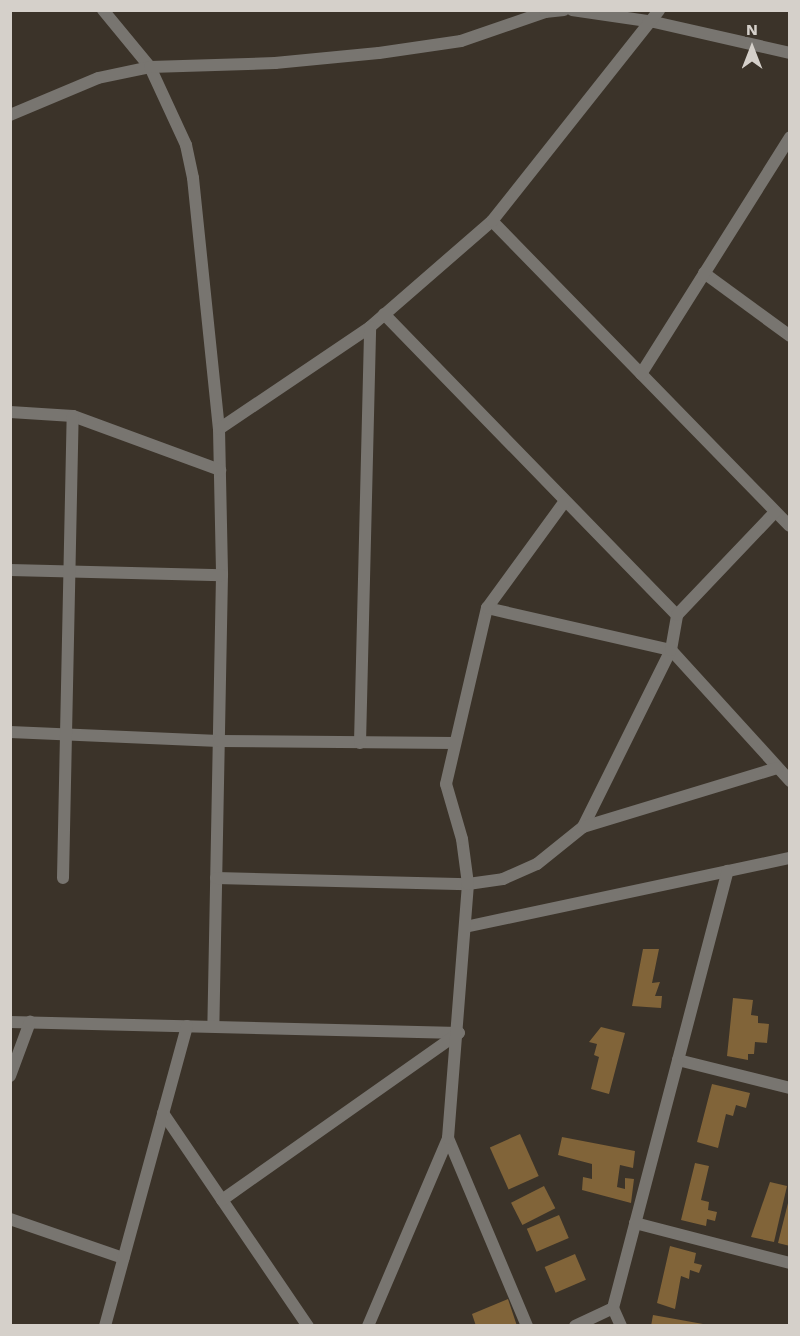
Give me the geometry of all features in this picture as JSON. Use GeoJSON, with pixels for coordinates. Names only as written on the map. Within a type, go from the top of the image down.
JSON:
{"type":"FeatureCollection","features":[{"type":"Feature","properties":{"kind":"street"},"geometry":{"type":"LineString","coordinates":[[104,10],[150,68],[186,145],[193,178],[219,429],[220,470],[222,575],[213,1026]]}},
{"type":"Feature","properties":{"kind":"street"},"geometry":{"type":"LineString","coordinates":[[10,115],[98,78],[150,68],[275,63],[380,53],[461,41],[545,12],[564,10]]}},
{"type":"Feature","properties":{"kind":"street"},"geometry":{"type":"LineString","coordinates":[[572,10],[657,16],[789,53]]}},
{"type":"Feature","properties":{"kind":"street"},"geometry":{"type":"LineString","coordinates":[[219,429],[370,327],[492,221],[657,16]]}},
{"type":"Feature","properties":{"kind":"street"},"geometry":{"type":"LineString","coordinates":[[641,374],[789,137]]}},
{"type":"Feature","properties":{"kind":"street"},"geometry":{"type":"LineString","coordinates":[[492,221],[789,526]]}},
{"type":"Feature","properties":{"kind":"street"},"geometry":{"type":"LineString","coordinates":[[704,273],[789,336]]}},
{"type":"Feature","properties":{"kind":"street"},"geometry":{"type":"LineString","coordinates":[[384,314],[677,615]]}},
{"type":"Feature","properties":{"kind":"street"},"geometry":{"type":"LineString","coordinates":[[360,743],[370,327]]}},
{"type":"Feature","properties":{"kind":"street"},"geometry":{"type":"LineString","coordinates":[[10,412],[73,416],[220,470]]}},
{"type":"Feature","properties":{"kind":"street"},"geometry":{"type":"LineString","coordinates":[[63,878],[73,416]]}},
{"type":"Feature","properties":{"kind":"street"},"geometry":{"type":"LineString","coordinates":[[368,1326],[448,1138],[459,1033],[468,884],[462,839],[446,784],[487,608],[565,501]]}},
{"type":"Feature","properties":{"kind":"street"},"geometry":{"type":"LineString","coordinates":[[583,827],[670,650],[677,615],[775,512]]}},
{"type":"Feature","properties":{"kind":"street"},"geometry":{"type":"LineString","coordinates":[[10,570],[222,575]]}},
{"type":"Feature","properties":{"kind":"street"},"geometry":{"type":"LineString","coordinates":[[487,608],[670,650],[789,782]]}},
{"type":"Feature","properties":{"kind":"street"},"geometry":{"type":"LineString","coordinates":[[10,732],[219,741],[455,743]]}},
{"type":"Feature","properties":{"kind":"street"},"geometry":{"type":"LineString","coordinates":[[216,878],[468,884],[503,879],[537,864],[583,827],[777,768]]}},
{"type":"Feature","properties":{"kind":"street"},"geometry":{"type":"LineString","coordinates":[[465,927],[789,858]]}},
{"type":"Feature","properties":{"kind":"street"},"geometry":{"type":"LineString","coordinates":[[621,1326],[613,1308],[728,871]]}},
{"type":"Feature","properties":{"kind":"street"},"geometry":{"type":"LineString","coordinates":[[10,1022],[459,1033]]}},
{"type":"Feature","properties":{"kind":"street"},"geometry":{"type":"LineString","coordinates":[[10,1076],[30,1022]]}},
{"type":"Feature","properties":{"kind":"street"},"geometry":{"type":"LineString","coordinates":[[105,1326],[187,1026]]}},
{"type":"Feature","properties":{"kind":"street"},"geometry":{"type":"LineString","coordinates":[[222,1200],[459,1033]]}},
{"type":"Feature","properties":{"kind":"street"},"geometry":{"type":"LineString","coordinates":[[678,1060],[789,1088]]}},
{"type":"Feature","properties":{"kind":"street"},"geometry":{"type":"LineString","coordinates":[[163,1113],[308,1326]]}},
{"type":"Feature","properties":{"kind":"street"},"geometry":{"type":"LineString","coordinates":[[448,1138],[527,1326]]}},
{"type":"Feature","properties":{"kind":"street"},"geometry":{"type":"LineString","coordinates":[[10,1219],[123,1258]]}},
{"type":"Feature","properties":{"kind":"street"},"geometry":{"type":"LineString","coordinates":[[635,1223],[789,1263]]}},
{"type":"Feature","properties":{"kind":"street"},"geometry":{"type":"LineString","coordinates":[[575,1326],[613,1308]]}},
{"type":"Feature","properties":{"kind":"building"},"geometry":{"type":"Polygon","coordinates":[[[643,949],[659,949],[652,983],[660,982],[655,996],[662,996],[661,1008],[632,1006],[643,949]]]}},
{"type":"Feature","properties":{"kind":"building"},"geometry":{"type":"Polygon","coordinates":[[[733,998],[753,1000],[751,1015],[758,1016],[758,1023],[769,1024],[767,1043],[755,1042],[754,1054],[748,1054],[748,1060],[727,1056],[733,998]]]}},
{"type":"Feature","properties":{"kind":"building"},"geometry":{"type":"Polygon","coordinates":[[[601,1027],[625,1033],[609,1094],[591,1089],[599,1057],[594,1055],[597,1044],[589,1042],[601,1027]]]}},
{"type":"Feature","properties":{"kind":"building"},"geometry":{"type":"Polygon","coordinates":[[[712,1084],[750,1093],[746,1108],[736,1105],[733,1116],[726,1114],[718,1148],[697,1142],[712,1084]]]}},
{"type":"Feature","properties":{"kind":"building"},"geometry":{"type":"Polygon","coordinates":[[[520,1134],[539,1176],[509,1189],[490,1147],[520,1134]]]}},
{"type":"Feature","properties":{"kind":"building"},"geometry":{"type":"Polygon","coordinates":[[[562,1137],[635,1151],[633,1168],[620,1165],[617,1187],[625,1189],[625,1178],[634,1179],[631,1203],[582,1190],[583,1177],[592,1179],[592,1164],[558,1155],[562,1137]]]}},
{"type":"Feature","properties":{"kind":"building"},"geometry":{"type":"Polygon","coordinates":[[[695,1163],[709,1166],[701,1200],[709,1202],[708,1210],[717,1212],[715,1221],[707,1219],[706,1226],[681,1220],[695,1163]]]}},
{"type":"Feature","properties":{"kind":"building"},"geometry":{"type":"Polygon","coordinates":[[[770,1182],[787,1186],[774,1242],[751,1237],[770,1182]]]}},
{"type":"Feature","properties":{"kind":"building"},"geometry":{"type":"Polygon","coordinates":[[[544,1186],[555,1208],[522,1225],[511,1203],[544,1186]]]}},
{"type":"Feature","properties":{"kind":"building"},"geometry":{"type":"Polygon","coordinates":[[[790,1200],[790,1246],[778,1243],[790,1200]]]}},
{"type":"Feature","properties":{"kind":"building"},"geometry":{"type":"Polygon","coordinates":[[[559,1215],[569,1238],[537,1252],[527,1229],[559,1215]]]}},
{"type":"Feature","properties":{"kind":"building"},"geometry":{"type":"Polygon","coordinates":[[[670,1246],[696,1253],[694,1263],[702,1265],[699,1273],[690,1270],[689,1279],[681,1276],[675,1309],[657,1303],[670,1246]]]}},
{"type":"Feature","properties":{"kind":"building"},"geometry":{"type":"Polygon","coordinates":[[[575,1254],[586,1280],[556,1293],[545,1267],[575,1254]]]}},
{"type":"Feature","properties":{"kind":"building"},"geometry":{"type":"Polygon","coordinates":[[[508,1299],[517,1326],[476,1326],[472,1314],[508,1299]]]}},
{"type":"Feature","properties":{"kind":"building"},"geometry":{"type":"Polygon","coordinates":[[[653,1315],[703,1324],[703,1326],[651,1326],[653,1315]]]}}]}
